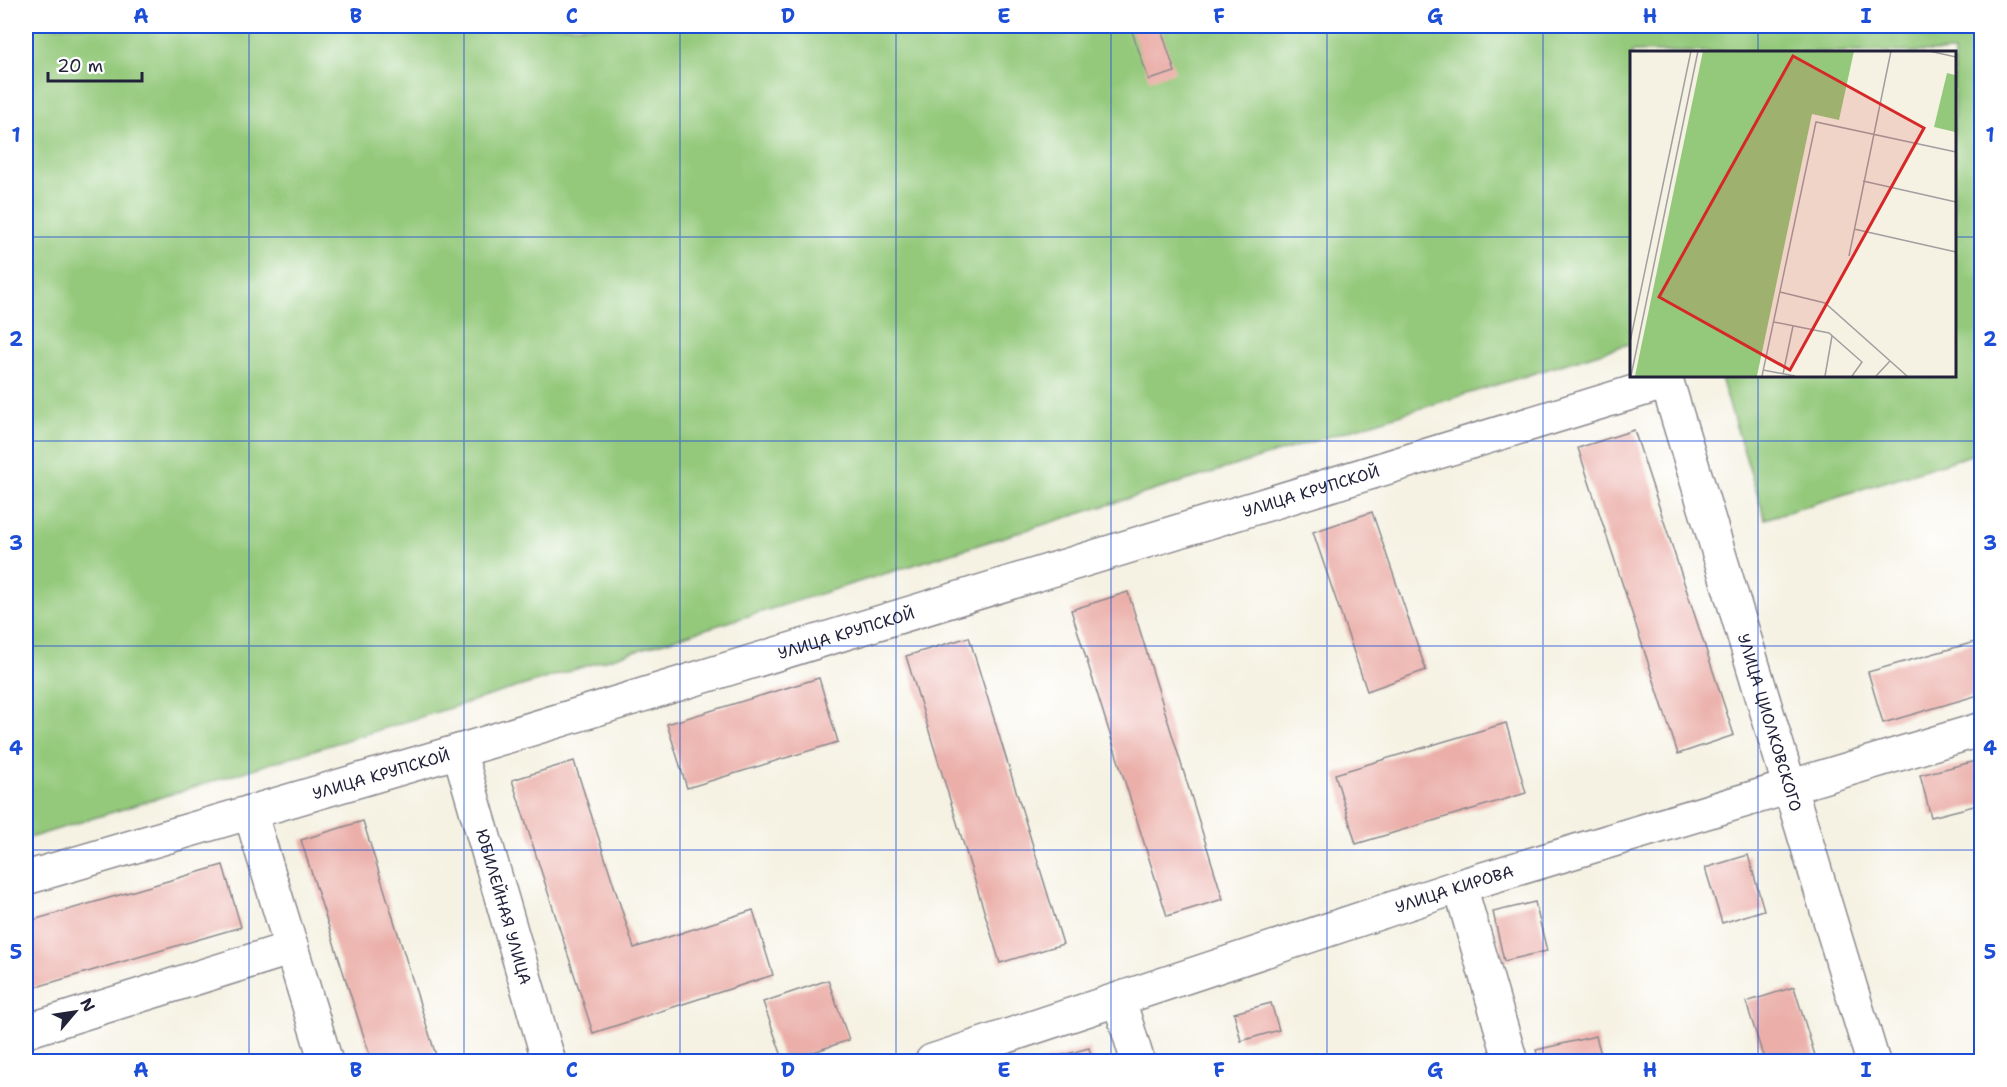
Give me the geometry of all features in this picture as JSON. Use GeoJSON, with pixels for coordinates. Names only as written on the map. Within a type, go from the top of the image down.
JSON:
{"type":"FeatureCollection","features":[{"type":"Feature","properties":{"kind":"street","name":"УЛИЦА КРУПСКОЙ"},"geometry":{"type":"LineString","coordinates":[[26,878],[459,751],[1667,382]]}},
{"type":"Feature","properties":{"kind":"street","name":"УЛИЦА ЦИОЛКОВСКОГО"},"geometry":{"type":"LineString","coordinates":[[1667,382],[1874,1062]]}},
{"type":"Feature","properties":{"kind":"street","name":"УЛИЦА КИРОВА"},"geometry":{"type":"LineString","coordinates":[[932,1061],[1460,886],[1982,729]]}},
{"type":"Feature","properties":{"kind":"street","name":"ЮБИЛЕЙНАЯ УЛИЦА"},"geometry":{"type":"LineString","coordinates":[[459,751],[549,1062]]}},
{"type":"Feature","properties":{"kind":"street"},"geometry":{"type":"LineString","coordinates":[[250,812],[326,1062]]}},
{"type":"Feature","properties":{"kind":"street"},"geometry":{"type":"LineString","coordinates":[[1460,886],[1511,1062]]}},
{"type":"Feature","properties":{"kind":"street"},"geometry":{"type":"LineString","coordinates":[[26,1031],[292,948]]}},
{"type":"Feature","properties":{"kind":"street"},"geometry":{"type":"LineString","coordinates":[[1119,1000],[1138,1062]]}},
{"type":"Feature","properties":{"kind":"green space"},"geometry":{"type":"Polygon","coordinates":[[[26,26],[1981,26],[1981,452],[1765,519],[1720,376],[1956,376],[1956,51],[1630,51],[1630,344],[26,839],[26,26]]]}},
{"type":"Feature","properties":{"kind":"building"},"geometry":{"type":"Polygon","coordinates":[[[1130,26],[1160,26],[1175,72],[1149,80],[1130,26]]]}},
{"type":"Feature","properties":{"kind":"building"},"geometry":{"type":"Polygon","coordinates":[[[1634,430],[1734,735],[1678,754],[1578,448],[1634,430]]]}},
{"type":"Feature","properties":{"kind":"building"},"geometry":{"type":"Polygon","coordinates":[[[1372,512],[1426,670],[1367,691],[1313,532],[1372,512]]]}},
{"type":"Feature","properties":{"kind":"building"},"geometry":{"type":"Polygon","coordinates":[[[1128,592],[1223,899],[1167,916],[1071,610],[1128,592]]]}},
{"type":"Feature","properties":{"kind":"building"},"geometry":{"type":"Polygon","coordinates":[[[969,637],[1063,944],[1000,963],[906,656],[969,637]]]}},
{"type":"Feature","properties":{"kind":"building"},"geometry":{"type":"Polygon","coordinates":[[[1982,640],[1982,694],[1883,723],[1868,672],[1982,640]]]}},
{"type":"Feature","properties":{"kind":"building"},"geometry":{"type":"Polygon","coordinates":[[[819,678],[838,742],[687,788],[667,724],[819,678]]]}},
{"type":"Feature","properties":{"kind":"building"},"geometry":{"type":"Polygon","coordinates":[[[1506,723],[1526,793],[1356,844],[1335,774],[1506,723]]]}},
{"type":"Feature","properties":{"kind":"building"},"geometry":{"type":"Polygon","coordinates":[[[1980,760],[1982,804],[1931,817],[1920,775],[1980,760]]]}},
{"type":"Feature","properties":{"kind":"building"},"geometry":{"type":"Polygon","coordinates":[[[574,761],[634,948],[753,910],[773,975],[593,1033],[512,780],[574,761]]]}},
{"type":"Feature","properties":{"kind":"building"},"geometry":{"type":"Polygon","coordinates":[[[363,821],[438,1062],[372,1062],[301,840],[363,821]]]}},
{"type":"Feature","properties":{"kind":"building"},"geometry":{"type":"Polygon","coordinates":[[[1748,855],[1764,910],[1722,923],[1705,868],[1748,855]]]}},
{"type":"Feature","properties":{"kind":"building"},"geometry":{"type":"Polygon","coordinates":[[[223,865],[241,927],[26,990],[26,922],[223,865]]]}},
{"type":"Feature","properties":{"kind":"building"},"geometry":{"type":"Polygon","coordinates":[[[1535,902],[1547,951],[1504,961],[1493,912],[1535,902]]]}},
{"type":"Feature","properties":{"kind":"building"},"geometry":{"type":"Polygon","coordinates":[[[828,980],[849,1040],[784,1062],[763,1002],[828,980]]]}},
{"type":"Feature","properties":{"kind":"building"},"geometry":{"type":"Polygon","coordinates":[[[1794,987],[1817,1062],[1765,1062],[1746,1002],[1794,987]]]}},
{"type":"Feature","properties":{"kind":"building"},"geometry":{"type":"Polygon","coordinates":[[[1271,1003],[1279,1030],[1241,1041],[1234,1013],[1271,1003]]]}},
{"type":"Feature","properties":{"kind":"building"},"geometry":{"type":"Polygon","coordinates":[[[1596,1036],[1603,1062],[1539,1062],[1536,1050],[1596,1036]]]}},
{"type":"Feature","properties":{"kind":"building"},"geometry":{"type":"Polygon","coordinates":[[[1089,1048],[1093,1062],[1041,1062],[1041,1061],[1089,1048]]]}}]}
